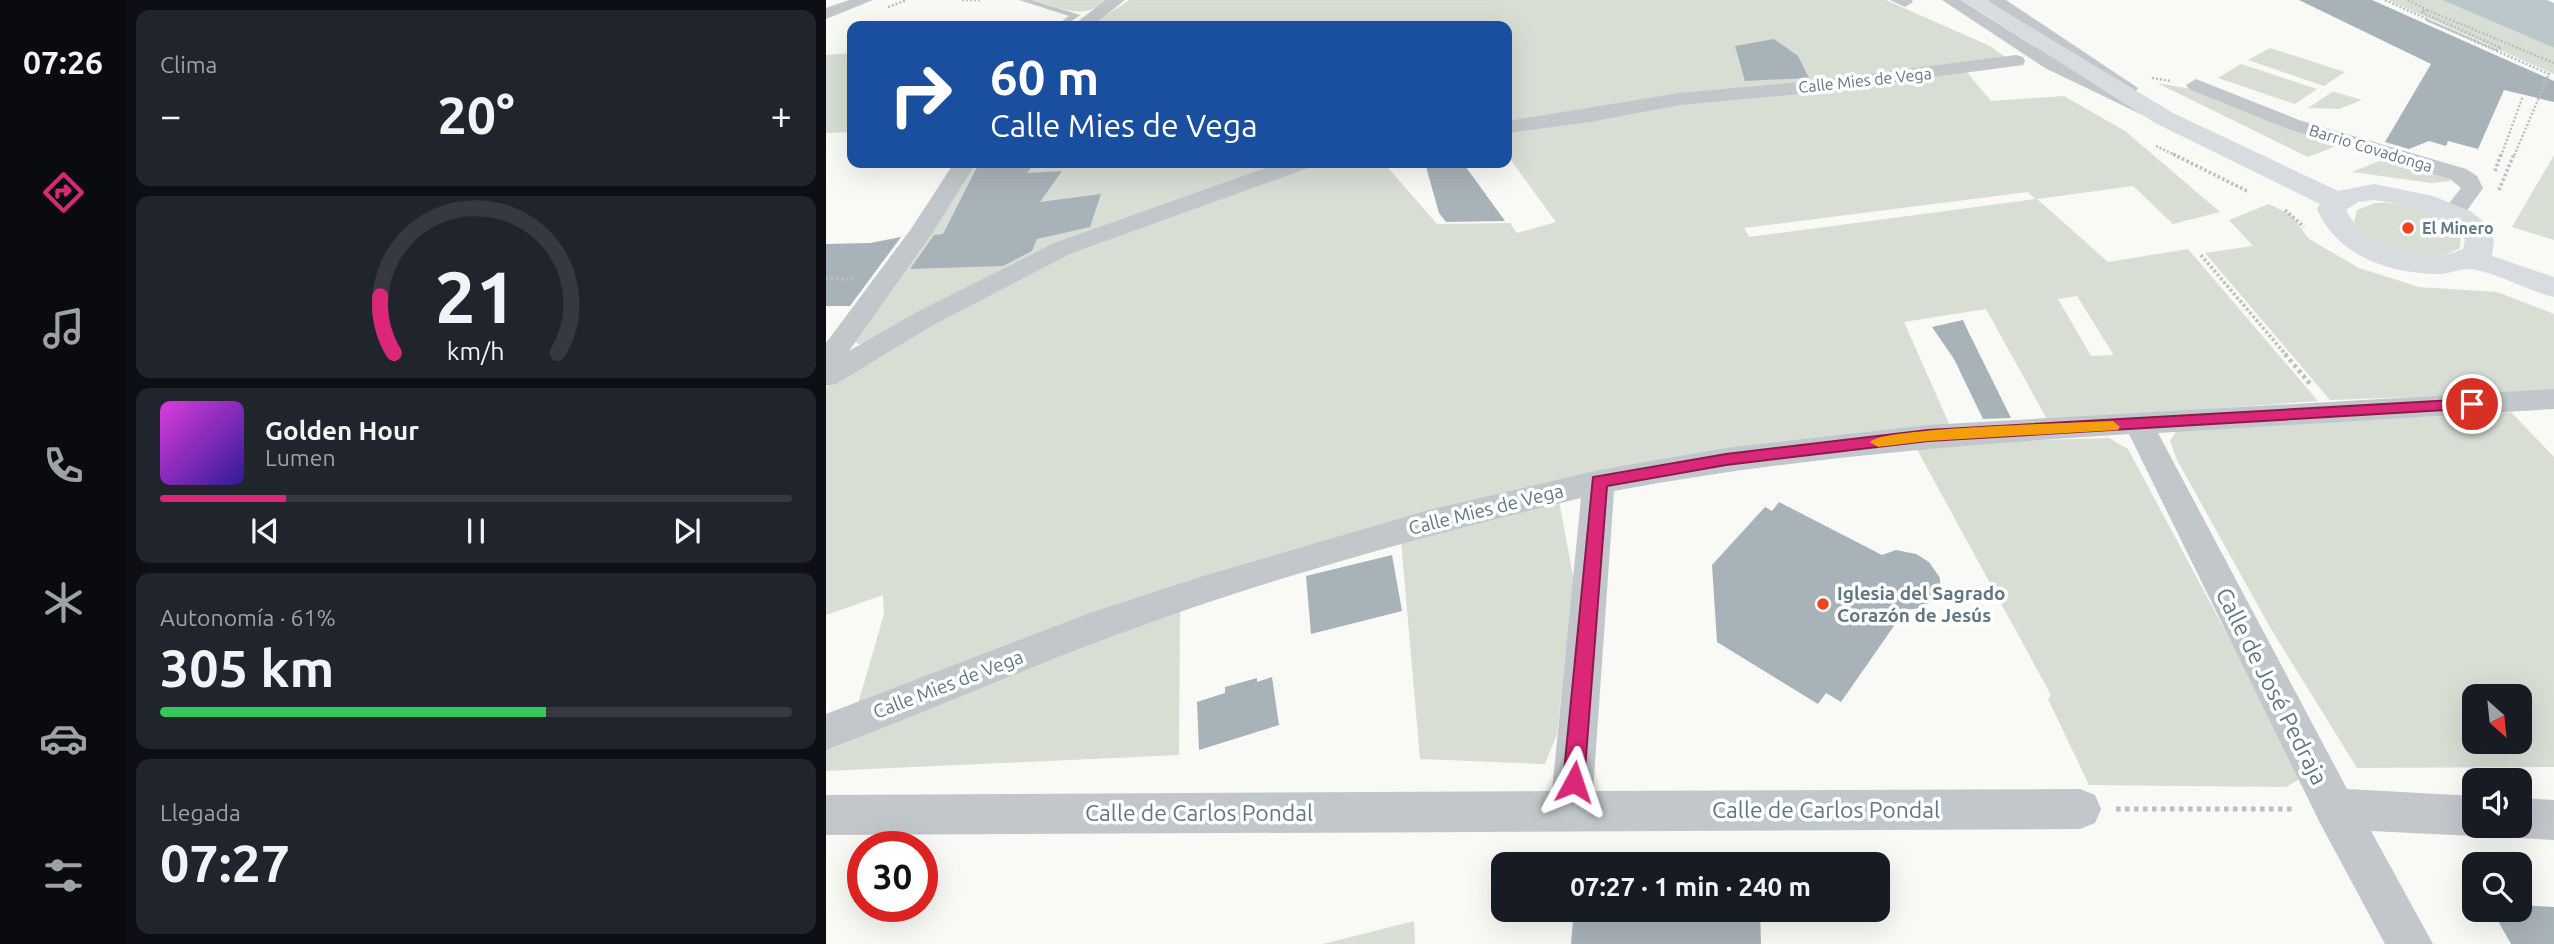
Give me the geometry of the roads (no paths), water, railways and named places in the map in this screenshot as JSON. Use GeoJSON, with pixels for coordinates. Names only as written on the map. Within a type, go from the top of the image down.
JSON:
{"type":"FeatureCollection","features":[{"type":"Feature","properties":{"kind":"main road"},"geometry":{"type":"LineString","coordinates":[[1972,0],[2164,118],[2337,201]]}},
{"type":"Feature","properties":{"kind":"main road"},"geometry":{"type":"LineString","coordinates":[[2476,253],[2473,230],[2453,214],[2428,202],[2388,194],[2352,194],[2337,201],[2331,209],[2333,220],[2342,232],[2381,254],[2432,265],[2454,264],[2476,253],[2554,278]]}},
{"type":"Feature","properties":{"kind":"main road"},"geometry":{"type":"LineString","coordinates":[[2476,253],[2554,288]]}},
{"type":"Feature","properties":{"kind":"street"},"geometry":{"type":"LineString","coordinates":[[826,14],[865,0]]}},
{"type":"Feature","properties":{"kind":"street"},"geometry":{"type":"LineString","coordinates":[[1078,21],[1097,14],[1117,0]]}},
{"type":"Feature","properties":{"kind":"street"},"geometry":{"type":"LineString","coordinates":[[1950,0],[2049,65],[2102,93],[2164,118]]}},
{"type":"Feature","properties":{"kind":"street"},"geometry":{"type":"LineString","coordinates":[[1995,0],[2125,85],[2164,118]]}},
{"type":"Feature","properties":{"kind":"street","name":"Calle Mies de Vega"},"geometry":{"type":"LineString","coordinates":[[1512,126],[1680,99],[1821,86],[2016,61]]}},
{"type":"Feature","properties":{"kind":"street","name":"Barrio Covadonga"},"geometry":{"type":"LineString","coordinates":[[2196,85],[2292,124],[2458,174],[2469,181],[2472,188],[2453,214]]}},
{"type":"Feature","properties":{"kind":"street","name":"Barrio Covadonga"},"geometry":{"type":"LineString","coordinates":[[2235,100],[2283,108]]}},
{"type":"Feature","properties":{"kind":"street"},"geometry":{"type":"LineString","coordinates":[[826,363],[921,232],[962,168]]}},
{"type":"Feature","properties":{"kind":"street"},"geometry":{"type":"LineString","coordinates":[[826,377],[924,319],[1063,248],[1286,168]]}},
{"type":"Feature","properties":{"kind":"street","name":"Calle Mies de Vega"},"geometry":{"type":"LineString","coordinates":[[826,732],[1100,625],[1200,591],[1429,522],[1599,482],[1726,459],[1928,436],[2554,399]]}},
{"type":"Feature","properties":{"kind":"street","name":"Calle de José Pedraja"},"geometry":{"type":"LineString","coordinates":[[2139,425],[2336,809],[2410,944]]}},
{"type":"Feature","properties":{"kind":"street"},"geometry":{"type":"LineString","coordinates":[[1571,809],[1599,482]]}},
{"type":"Feature","properties":{"kind":"street","name":"Calle de Carlos Pondal"},"geometry":{"type":"LineString","coordinates":[[826,815],[1571,809],[2080,809]]}},
{"type":"Feature","properties":{"kind":"street"},"geometry":{"type":"LineString","coordinates":[[2336,809],[2462,815]]}},
{"type":"Feature","properties":{"kind":"street"},"geometry":{"type":"LineString","coordinates":[[2532,819],[2554,820]]}},
{"type":"Feature","properties":{"kind":"lane"},"geometry":{"type":"LineString","coordinates":[[1023,0],[1078,21]]}},
{"type":"Feature","properties":{"kind":"place","name":"El Minero"},"geometry":{"type":"Point","coordinates":[2408,228]}},
{"type":"Feature","properties":{"kind":"place","name":"Iglesia del Sagrado Corazón de Jesús"},"geometry":{"type":"Point","coordinates":[1823,604]}}]}
